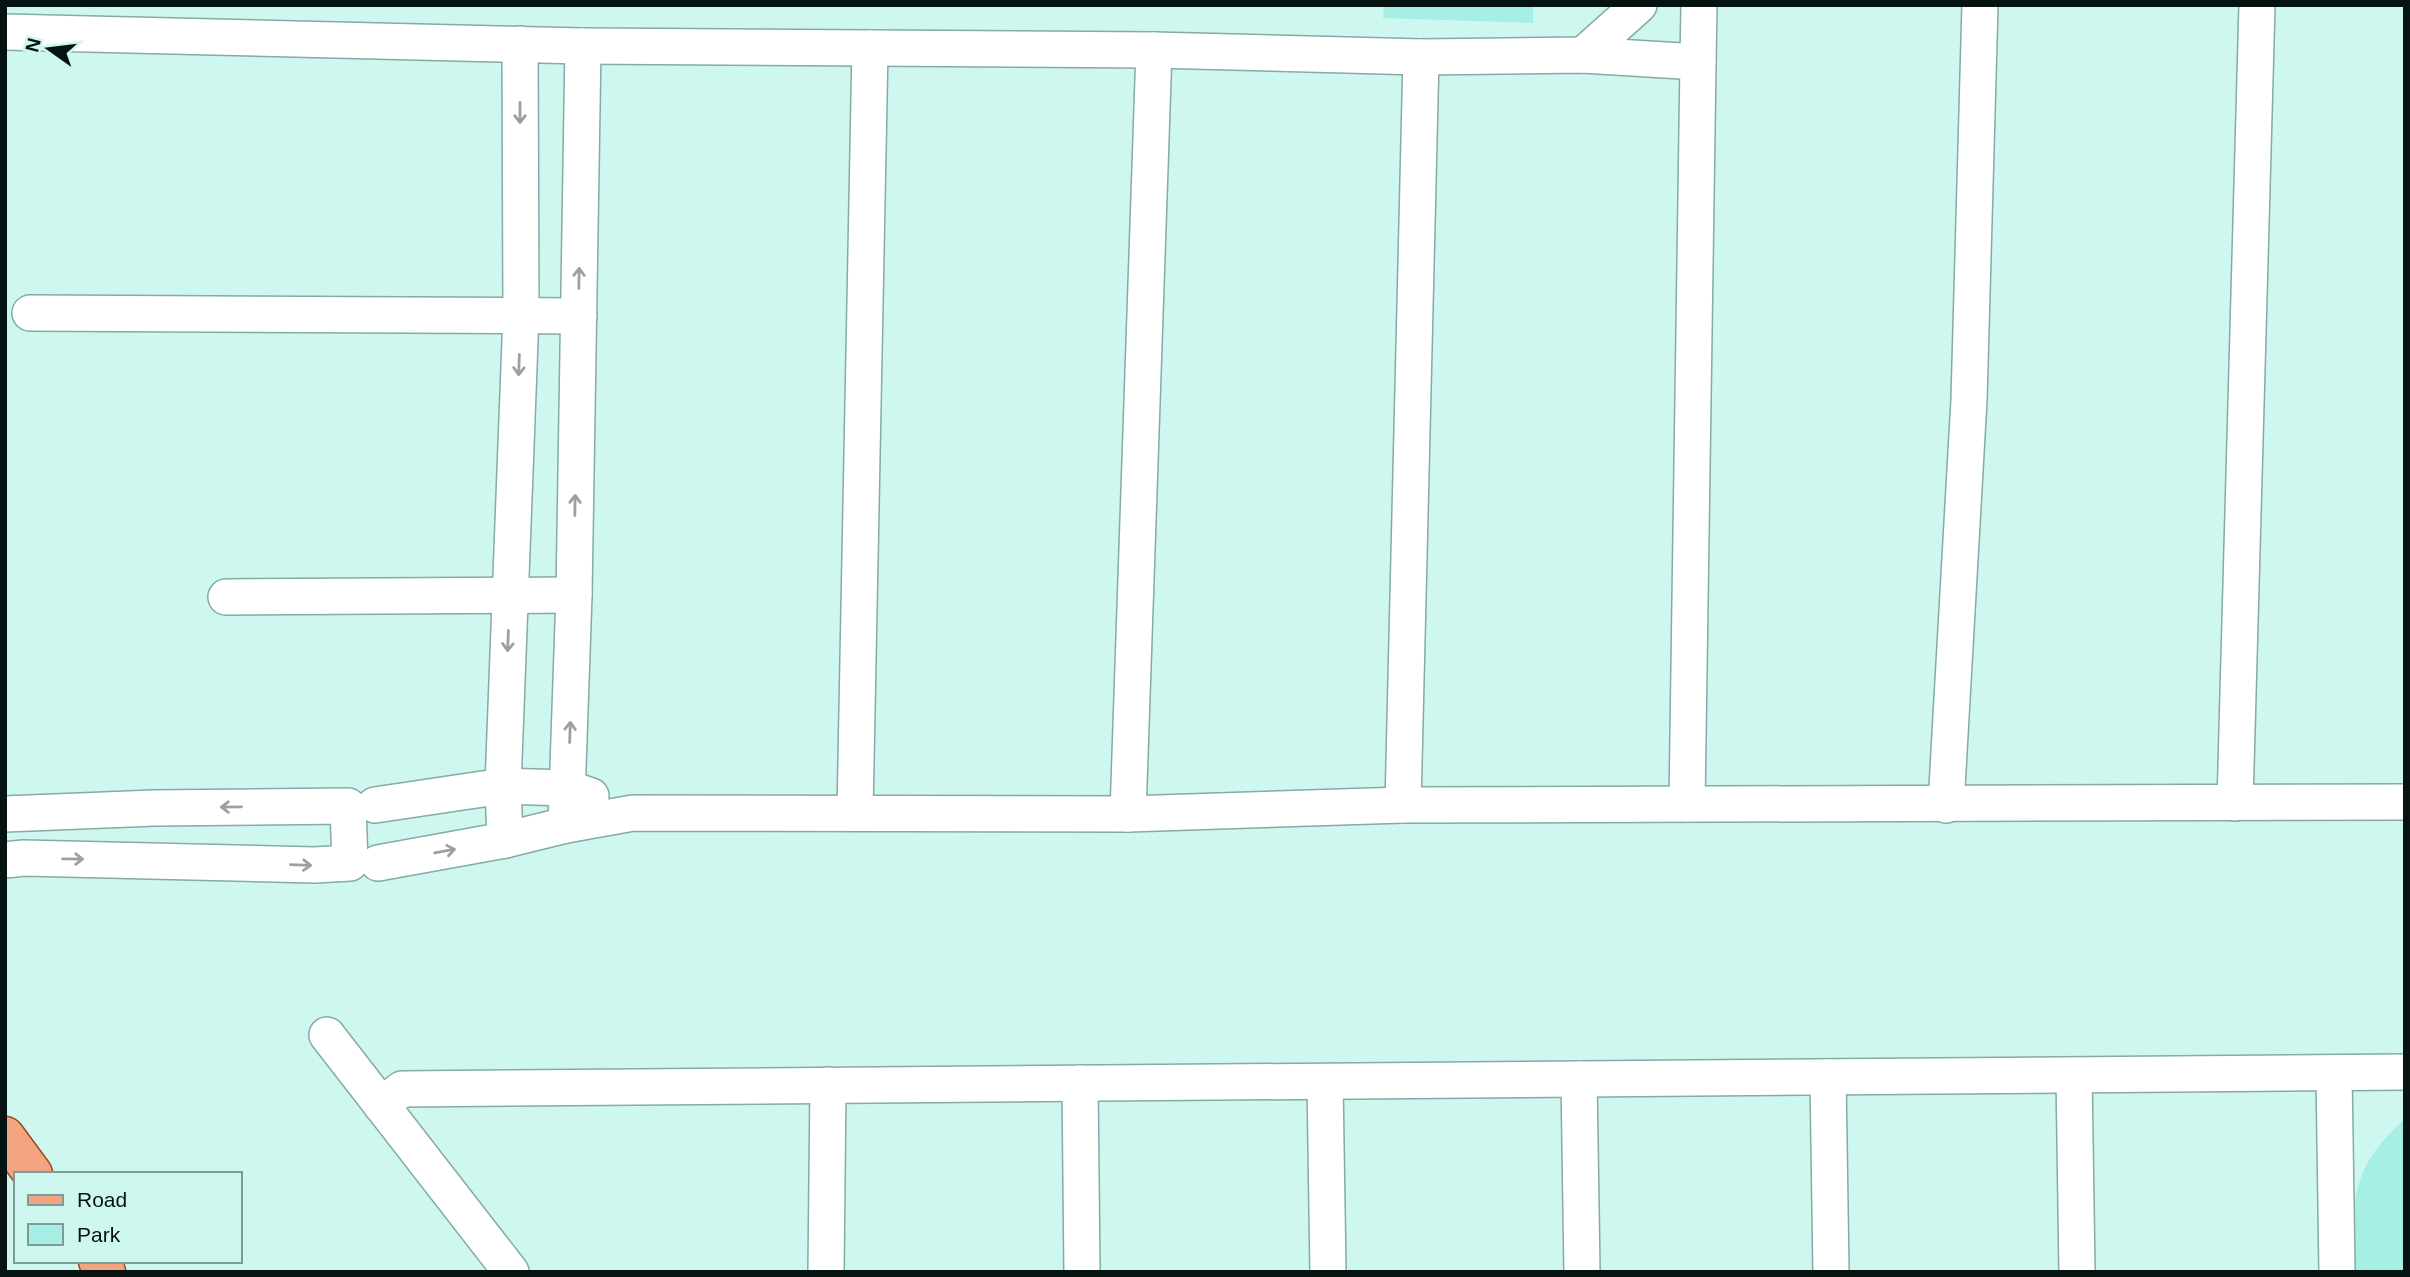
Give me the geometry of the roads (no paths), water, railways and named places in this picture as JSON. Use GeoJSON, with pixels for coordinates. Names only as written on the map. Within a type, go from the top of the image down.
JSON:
{"type":"FeatureCollection","features":[{"type":"Feature","properties":{"kind":"main road"},"geometry":{"type":"LineString","coordinates":[[5,1136],[32,1172]]}},
{"type":"Feature","properties":{"kind":"street"},"geometry":{"type":"LineString","coordinates":[[1583,55],[1639,5]]}},
{"type":"Feature","properties":{"kind":"street"},"geometry":{"type":"LineString","coordinates":[[1687,804],[1699,5]]}},
{"type":"Feature","properties":{"kind":"street"},"geometry":{"type":"LineString","coordinates":[[1946,804],[1969,400],[1980,5]]}},
{"type":"Feature","properties":{"kind":"street"},"geometry":{"type":"LineString","coordinates":[[2235,803],[2257,5]]}},
{"type":"Feature","properties":{"kind":"street"},"geometry":{"type":"LineString","coordinates":[[5,32],[583,46],[1154,50],[1421,57],[1583,55],[1698,62]]}},
{"type":"Feature","properties":{"kind":"street"},"geometry":{"type":"LineString","coordinates":[[505,840],[503,786],[521,314],[520,44]]}},
{"type":"Feature","properties":{"kind":"street"},"geometry":{"type":"LineString","coordinates":[[566,825],[574,595],[583,46]]}},
{"type":"Feature","properties":{"kind":"street"},"geometry":{"type":"LineString","coordinates":[[855,813],[870,48]]}},
{"type":"Feature","properties":{"kind":"street"},"geometry":{"type":"LineString","coordinates":[[1128,814],[1154,50]]}},
{"type":"Feature","properties":{"kind":"street"},"geometry":{"type":"LineString","coordinates":[[1403,805],[1421,57]]}},
{"type":"Feature","properties":{"kind":"street"},"geometry":{"type":"LineString","coordinates":[[30,313],[579,316]]}},
{"type":"Feature","properties":{"kind":"street"},"geometry":{"type":"LineString","coordinates":[[226,597],[574,595]]}},
{"type":"Feature","properties":{"kind":"street"},"geometry":{"type":"LineString","coordinates":[[5,814],[154,808],[361,806],[503,786],[568,788],[633,813]]}},
{"type":"Feature","properties":{"kind":"street"},"geometry":{"type":"LineString","coordinates":[[5,860],[155,860],[314,865],[364,863],[505,840],[633,813],[1128,814],[1403,805],[2405,802]]}},
{"type":"Feature","properties":{"kind":"street"},"geometry":{"type":"LineString","coordinates":[[361,806],[364,863]]}},
{"type":"Feature","properties":{"kind":"street"},"geometry":{"type":"LineString","coordinates":[[154,808],[155,860]]}},
{"type":"Feature","properties":{"kind":"street"},"geometry":{"type":"LineString","coordinates":[[327,1035],[511,1272]]}},
{"type":"Feature","properties":{"kind":"street"},"geometry":{"type":"LineString","coordinates":[[381,1105],[402,1089],[2405,1072]]}},
{"type":"Feature","properties":{"kind":"street"},"geometry":{"type":"LineString","coordinates":[[2334,1073],[2337,1272]]}},
{"type":"Feature","properties":{"kind":"street"},"geometry":{"type":"LineString","coordinates":[[2074,1075],[2077,1272]]}},
{"type":"Feature","properties":{"kind":"street"},"geometry":{"type":"LineString","coordinates":[[1828,1077],[1831,1272]]}},
{"type":"Feature","properties":{"kind":"street"},"geometry":{"type":"LineString","coordinates":[[1579,1079],[1582,1272]]}},
{"type":"Feature","properties":{"kind":"street"},"geometry":{"type":"LineString","coordinates":[[1325,1082],[1328,1272]]}},
{"type":"Feature","properties":{"kind":"street"},"geometry":{"type":"LineString","coordinates":[[1080,1083],[1082,1272]]}},
{"type":"Feature","properties":{"kind":"street"},"geometry":{"type":"LineString","coordinates":[[825,1272],[828,1085]]}}]}
